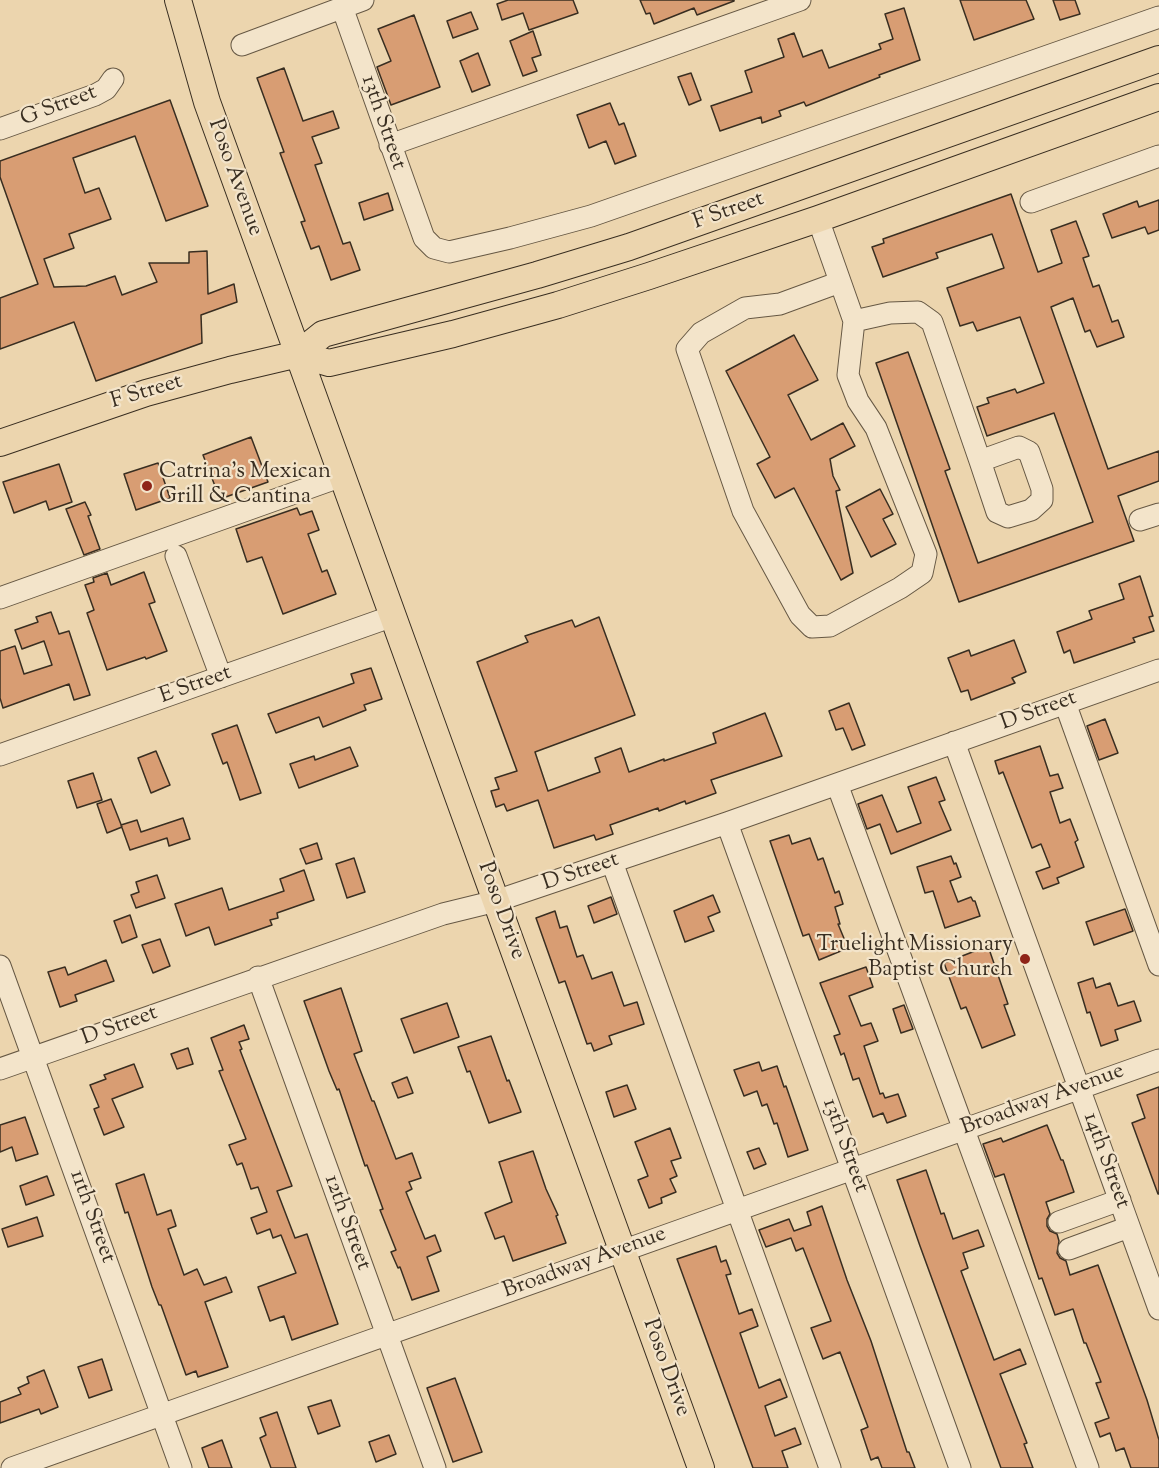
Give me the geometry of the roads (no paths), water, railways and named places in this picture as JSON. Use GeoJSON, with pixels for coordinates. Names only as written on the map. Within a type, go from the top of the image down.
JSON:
{"type":"FeatureCollection","features":[{"type":"Feature","properties":{"kind":"main road","name":"Poso Avenue"},"geometry":{"type":"LineString","coordinates":[[178,0],[207,102],[298,354]]}},
{"type":"Feature","properties":{"kind":"main road","name":"F Street"},"geometry":{"type":"LineString","coordinates":[[0,443],[146,393],[298,354],[323,334],[629,247],[1159,59]]}},
{"type":"Feature","properties":{"kind":"main road","name":"F Street"},"geometry":{"type":"LineString","coordinates":[[298,354],[329,363],[453,334],[558,305],[818,219],[1159,97]]}},
{"type":"Feature","properties":{"kind":"main road","name":"Poso Drive"},"geometry":{"type":"LineString","coordinates":[[298,354],[701,1468]]}},
{"type":"Feature","properties":{"kind":"street"},"geometry":{"type":"LineString","coordinates":[[242,45],[363,0]]}},
{"type":"Feature","properties":{"kind":"street"},"geometry":{"type":"LineString","coordinates":[[390,145],[800,0]]}},
{"type":"Feature","properties":{"kind":"street","name":"13th Street"},"geometry":{"type":"LineString","coordinates":[[342,8],[424,238],[434,248],[449,252],[591,216],[1159,17]]}},
{"type":"Feature","properties":{"kind":"street","name":"G Street"},"geometry":{"type":"LineString","coordinates":[[0,129],[95,95],[106,89],[113,79]]}},
{"type":"Feature","properties":{"kind":"street"},"geometry":{"type":"LineString","coordinates":[[1032,202],[1159,156]]}},
{"type":"Feature","properties":{"kind":"street"},"geometry":{"type":"LineString","coordinates":[[818,219],[854,321],[848,375],[858,401],[876,428],[926,554],[922,573],[900,588],[830,626],[812,627],[800,615],[743,511],[687,350],[701,333],[745,308],[780,304],[840,282]]}},
{"type":"Feature","properties":{"kind":"street"},"geometry":{"type":"LineString","coordinates":[[854,321],[890,313],[918,312],[932,322],[980,461]]}},
{"type":"Feature","properties":{"kind":"street"},"geometry":{"type":"LineString","coordinates":[[0,598],[342,476]]}},
{"type":"Feature","properties":{"kind":"street"},"geometry":{"type":"LineString","coordinates":[[176,556],[221,677]]}},
{"type":"Feature","properties":{"kind":"street","name":"E Street"},"geometry":{"type":"LineString","coordinates":[[0,756],[393,616]]}},
{"type":"Feature","properties":{"kind":"street","name":"D Street"},"geometry":{"type":"LineString","coordinates":[[0,1069],[443,914],[496,901],[727,823],[1159,670]]}},
{"type":"Feature","properties":{"kind":"street"},"geometry":{"type":"LineString","coordinates":[[1065,703],[1159,965]]}},
{"type":"Feature","properties":{"kind":"street","name":"14th Street"},"geometry":{"type":"LineString","coordinates":[[954,742],[1159,1309]]}},
{"type":"Feature","properties":{"kind":"street"},"geometry":{"type":"LineString","coordinates":[[837,784],[1088,1468]]}},
{"type":"Feature","properties":{"kind":"street","name":"13th Street"},"geometry":{"type":"LineString","coordinates":[[727,823],[960,1468]]}},
{"type":"Feature","properties":{"kind":"street"},"geometry":{"type":"LineString","coordinates":[[612,862],[830,1468]]}},
{"type":"Feature","properties":{"kind":"street","name":"11th Street"},"geometry":{"type":"LineString","coordinates":[[0,966],[181,1468]]}},
{"type":"Feature","properties":{"kind":"street","name":"12th Street"},"geometry":{"type":"LineString","coordinates":[[258,977],[435,1468]]}},
{"type":"Feature","properties":{"kind":"street","name":"Broadway Avenue"},"geometry":{"type":"LineString","coordinates":[[12,1468],[1159,1060]]}},
{"type":"Feature","properties":{"kind":"street"},"geometry":{"type":"LineString","coordinates":[[1059,1222],[1120,1200]]}},
{"type":"Feature","properties":{"kind":"street"},"geometry":{"type":"LineString","coordinates":[[1069,1249],[1129,1227]]}},
{"type":"Feature","properties":{"kind":"place","name":"Catrina's Mexican Grill & Cantina"},"geometry":{"type":"Point","coordinates":[147,486]}},
{"type":"Feature","properties":{"kind":"place","name":"Truelight Missionary Baptist Church"},"geometry":{"type":"Point","coordinates":[1025,959]}}]}
